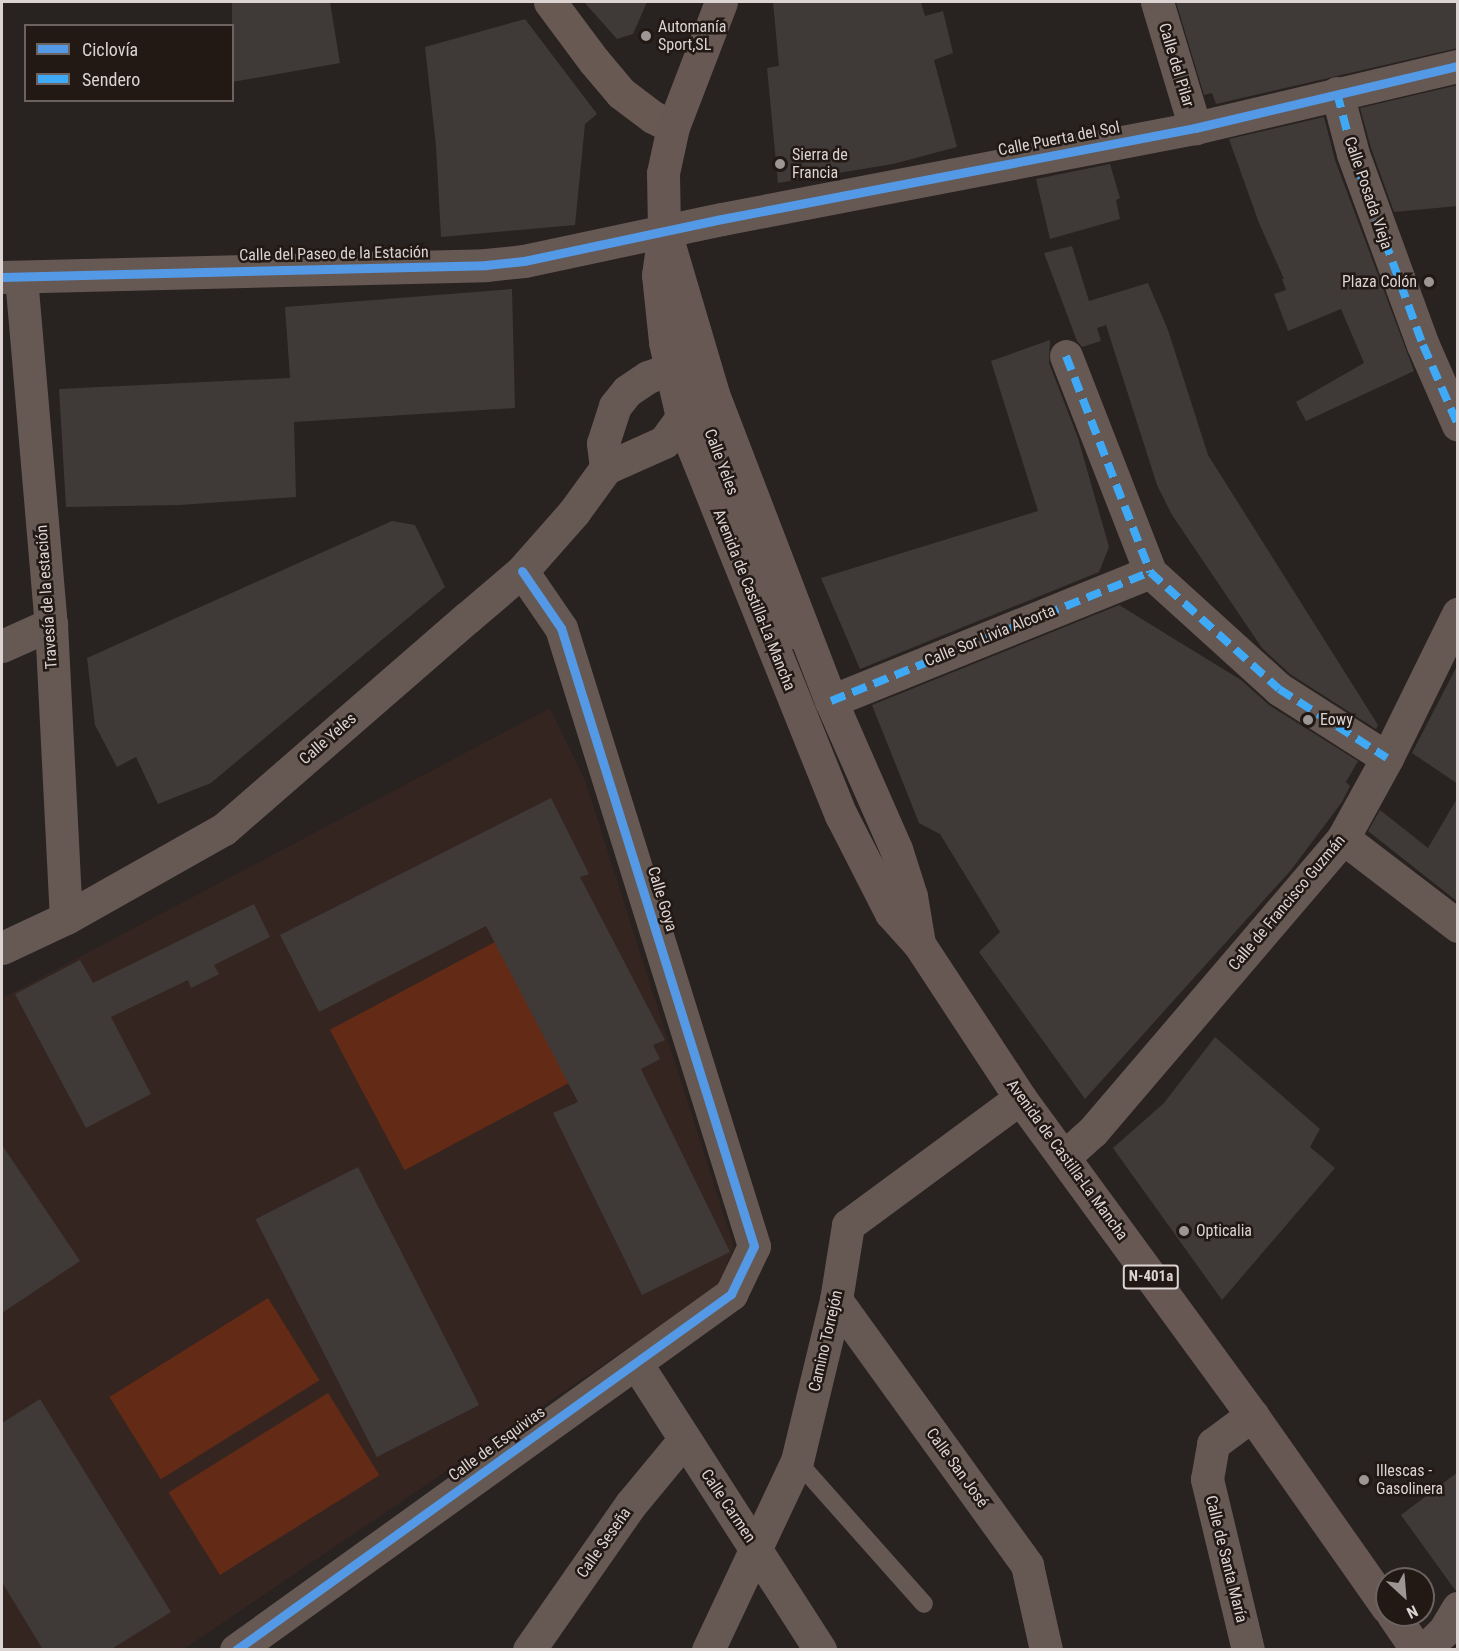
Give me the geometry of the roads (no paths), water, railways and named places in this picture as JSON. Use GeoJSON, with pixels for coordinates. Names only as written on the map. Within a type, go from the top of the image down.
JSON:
{"type":"FeatureCollection","features":[{"type":"Feature","properties":{"kind":"main road","name":"Avenida de Castilla-La Mancha"},"geometry":{"type":"LineString","coordinates":[[721,2],[673,127],[663,173],[664,232],[658,275],[670,369],[683,424],[842,815],[891,913],[919,944],[1020,1098],[1252,1415],[1375,1590]]}},
{"type":"Feature","properties":{"kind":"main road","name":"Avenida de Castilla-La Mancha"},"geometry":{"type":"LineString","coordinates":[[664,232],[676,263],[693,333],[713,394],[831,701],[896,849],[911,896],[919,944]]}},
{"type":"Feature","properties":{"kind":"main road"},"geometry":{"type":"LineString","coordinates":[[1401,1627],[1417,1650]]}},
{"type":"Feature","properties":{"kind":"street"},"geometry":{"type":"LineString","coordinates":[[550,2],[594,62],[621,93],[653,117],[673,127]]}},
{"type":"Feature","properties":{"kind":"street","name":"Calle del Pilar"},"geometry":{"type":"LineString","coordinates":[[1157,2],[1195,128]]}},
{"type":"Feature","properties":{"kind":"street","name":"Calle Puerta del Sol"},"geometry":{"type":"LineString","coordinates":[[664,232],[1195,128],[1458,66]]}},
{"type":"Feature","properties":{"kind":"street","name":"Calle Posada Vieja"},"geometry":{"type":"LineString","coordinates":[[1337,93],[1364,186],[1423,345],[1458,425]]}},
{"type":"Feature","properties":{"kind":"street","name":"Calle del Paseo de la Estación"},"geometry":{"type":"LineString","coordinates":[[11,277],[486,265],[553,257],[664,232]]}},
{"type":"Feature","properties":{"kind":"street","name":"Travesía de la estación"},"geometry":{"type":"LineString","coordinates":[[11,277],[51,624],[66,918]]}},
{"type":"Feature","properties":{"kind":"street","name":"Calle Yeles"},"geometry":{"type":"LineString","coordinates":[[693,333],[689,352],[695,379],[683,424],[776,604],[794,633],[815,657]]}},
{"type":"Feature","properties":{"kind":"street"},"geometry":{"type":"LineString","coordinates":[[1066,356],[1150,572],[1279,689],[1387,758]]}},
{"type":"Feature","properties":{"kind":"street"},"geometry":{"type":"LineString","coordinates":[[606,468],[603,442],[615,406],[627,391],[648,377],[670,369]]}},
{"type":"Feature","properties":{"kind":"street","name":"Calle Yeles"},"geometry":{"type":"LineString","coordinates":[[2,948],[66,918],[224,829],[522,571],[574,512],[606,468],[683,424]]}},
{"type":"Feature","properties":{"kind":"street","name":"Calle Goya"},"geometry":{"type":"LineString","coordinates":[[522,571],[561,628],[754,1246]]}},
{"type":"Feature","properties":{"kind":"street","name":"Calle Sor Livia Alcorta"},"geometry":{"type":"LineString","coordinates":[[831,701],[1150,572]]}},
{"type":"Feature","properties":{"kind":"street","name":"Calle de Francisco Guzmán"},"geometry":{"type":"LineString","coordinates":[[1064,1157],[1093,1131],[1343,838],[1387,758],[1458,614]]}},
{"type":"Feature","properties":{"kind":"street"},"geometry":{"type":"LineString","coordinates":[[2,646],[51,624]]}},
{"type":"Feature","properties":{"kind":"street"},"geometry":{"type":"LineString","coordinates":[[1343,838],[1458,926]]}},
{"type":"Feature","properties":{"kind":"street","name":"Camino Torrejón"},"geometry":{"type":"LineString","coordinates":[[708,1650],[797,1461],[836,1300],[848,1225],[1020,1098]]}},
{"type":"Feature","properties":{"kind":"street","name":"Calle de Esquivias"},"geometry":{"type":"LineString","coordinates":[[236,1650],[731,1294],[754,1246]]}},
{"type":"Feature","properties":{"kind":"street","name":"Calle San José"},"geometry":{"type":"LineString","coordinates":[[836,1300],[1027,1564],[1046,1650]]}},
{"type":"Feature","properties":{"kind":"street","name":"Calle Carmen"},"geometry":{"type":"LineString","coordinates":[[636,1363],[684,1440],[756,1546],[820,1650]]}},
{"type":"Feature","properties":{"kind":"street","name":"Calle de Santa María"},"geometry":{"type":"LineString","coordinates":[[1248,1650],[1206,1479],[1213,1444],[1252,1415]]}},
{"type":"Feature","properties":{"kind":"street","name":"Calle Seseña"},"geometry":{"type":"LineString","coordinates":[[529,1650],[632,1504],[684,1440]]}},
{"type":"Feature","properties":{"kind":"lane"},"geometry":{"type":"LineString","coordinates":[[797,1461],[924,1604]]}},
{"type":"Feature","properties":{"kind":"place","name":"Automanía Sport,SL"},"geometry":{"type":"Point","coordinates":[646,36]}},
{"type":"Feature","properties":{"kind":"place","name":"Sierra de Francia"},"geometry":{"type":"Point","coordinates":[780,164]}},
{"type":"Feature","properties":{"kind":"place","name":"Plaza Colón"},"geometry":{"type":"Point","coordinates":[1429,282]}},
{"type":"Feature","properties":{"kind":"place","name":"Eowy"},"geometry":{"type":"Point","coordinates":[1308,720]}},
{"type":"Feature","properties":{"kind":"place","name":"Opticalia"},"geometry":{"type":"Point","coordinates":[1184,1231]}},
{"type":"Feature","properties":{"kind":"place","name":"Illescas - Gasolinera"},"geometry":{"type":"Point","coordinates":[1364,1480]}}]}
